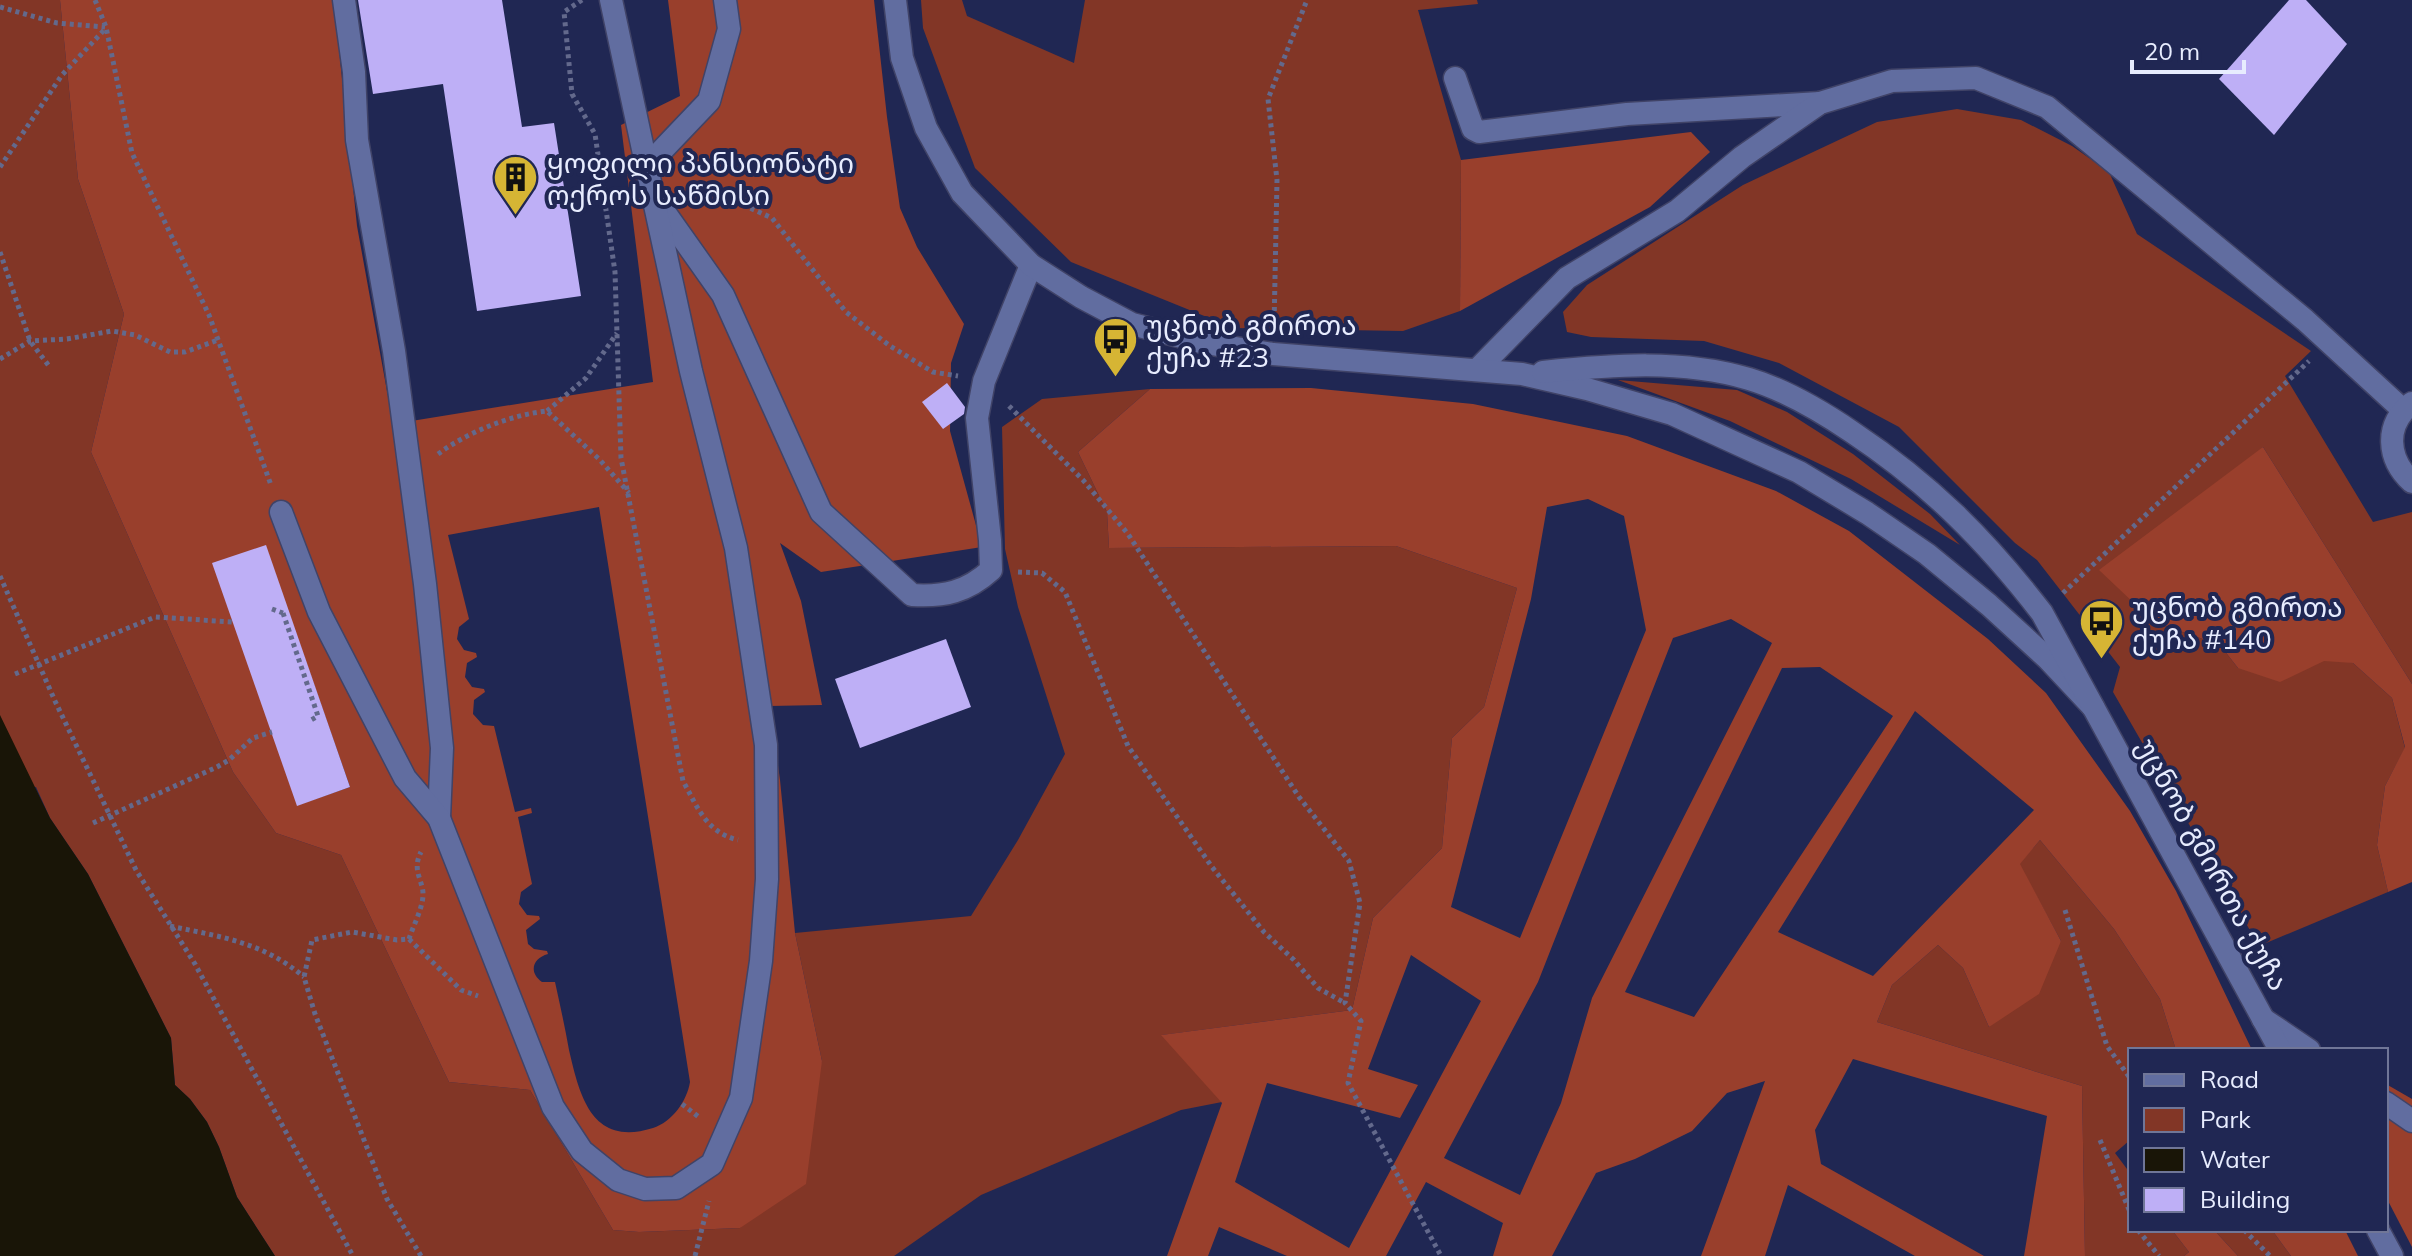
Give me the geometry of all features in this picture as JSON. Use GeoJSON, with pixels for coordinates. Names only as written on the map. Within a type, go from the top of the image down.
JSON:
{"type":"FeatureCollection","features":[{"type":"Feature","properties":{"kind":"main road"},"geometry":{"type":"LineString","coordinates":[[344,0],[354,72],[357,140],[394,351],[411,474],[442,748],[439,818]]}},
{"type":"Feature","properties":{"kind":"main road"},"geometry":{"type":"LineString","coordinates":[[281,512],[319,612],[405,778],[439,818],[553,1107],[582,1151],[618,1180],[645,1189],[676,1188],[712,1164],[741,1098],[761,961],[767,879],[766,745],[736,548],[691,371],[611,0]]}},
{"type":"Feature","properties":{"kind":"main road"},"geometry":{"type":"LineString","coordinates":[[647,166],[709,101],[729,29],[725,0]]}},
{"type":"Feature","properties":{"kind":"main road","name":"უცნობ გმირთა ქუჩა"},"geometry":{"type":"LineString","coordinates":[[895,0],[902,58],[926,128],[962,193],[1031,265],[1081,297],[1132,324],[1205,343],[1273,354],[1522,374],[1672,414],[1799,472],[1927,554],[2048,659],[2093,707]]}},
{"type":"Feature","properties":{"kind":"main road"},"geometry":{"type":"LineString","coordinates":[[1455,78],[1473,129],[1479,132],[1627,114],[1820,103],[1892,81],[1976,78],[2047,107],[2408,407],[2395,423],[2391,439],[2393,456],[2400,471],[2412,482]]}},
{"type":"Feature","properties":{"kind":"main road"},"geometry":{"type":"LineString","coordinates":[[1477,370],[1567,278],[1677,211],[1742,157],[1820,103]]}},
{"type":"Feature","properties":{"kind":"main road"},"geometry":{"type":"LineString","coordinates":[[653,196],[723,295],[821,512],[912,595],[940,597],[977,583],[991,570],[977,418],[984,381],[1031,265]]}},
{"type":"Feature","properties":{"kind":"main road","name":"უცნობ გმირთა ქუჩა"},"geometry":{"type":"LineString","coordinates":[[1522,374],[1619,365],[1673,365],[1750,379],[1816,407],[1878,449],[1942,499],[1999,558],[2042,613],[2279,1048]]}},
{"type":"Feature","properties":{"kind":"main road"},"geometry":{"type":"LineString","coordinates":[[2263,1019],[2306,1048]]}},
{"type":"Feature","properties":{"kind":"main road"},"geometry":{"type":"LineString","coordinates":[[2388,1104],[2412,1121]]}},
{"type":"Feature","properties":{"kind":"main road"},"geometry":{"type":"LineString","coordinates":[[2379,1232],[2392,1256]]}},
{"type":"Feature","properties":{"kind":"path"},"geometry":{"type":"LineString","coordinates":[[95,0],[106,27],[132,153],[209,315],[281,512]]}},
{"type":"Feature","properties":{"kind":"path"},"geometry":{"type":"LineString","coordinates":[[582,0],[564,12],[572,94],[595,134],[615,272],[621,458],[683,781],[706,823],[723,836],[746,842],[767,841]]}},
{"type":"Feature","properties":{"kind":"path"},"geometry":{"type":"LineString","coordinates":[[1273,354],[1277,180],[1268,99],[1307,0]]}},
{"type":"Feature","properties":{"kind":"path"},"geometry":{"type":"LineString","coordinates":[[0,7],[57,23],[106,27]]}},
{"type":"Feature","properties":{"kind":"path"},"geometry":{"type":"LineString","coordinates":[[0,167],[62,75],[106,27]]}},
{"type":"Feature","properties":{"kind":"path"},"geometry":{"type":"LineString","coordinates":[[653,196],[726,197],[772,218],[846,312],[890,346],[933,372],[984,381],[1083,480],[1128,534],[1299,797],[1349,861],[1360,903],[1345,1003]]}},
{"type":"Feature","properties":{"kind":"path"},"geometry":{"type":"LineString","coordinates":[[0,252],[30,341],[49,366]]}},
{"type":"Feature","properties":{"kind":"path"},"geometry":{"type":"LineString","coordinates":[[0,359],[30,341],[67,339],[112,331],[135,335],[170,352],[185,352],[218,340]]}},
{"type":"Feature","properties":{"kind":"path"},"geometry":{"type":"LineString","coordinates":[[411,474],[449,446],[513,417],[547,411],[586,378],[617,333]]}},
{"type":"Feature","properties":{"kind":"path"},"geometry":{"type":"LineString","coordinates":[[2042,613],[2329,342]]}},
{"type":"Feature","properties":{"kind":"path"},"geometry":{"type":"LineString","coordinates":[[547,411],[599,459],[630,494]]}},
{"type":"Feature","properties":{"kind":"path"},"geometry":{"type":"LineString","coordinates":[[991,570],[1042,573],[1065,592],[1128,746],[1212,867],[1264,932],[1318,988],[1345,1003],[1361,1021],[1348,1083],[1441,1256]]}},
{"type":"Feature","properties":{"kind":"path"},"geometry":{"type":"LineString","coordinates":[[0,576],[55,701],[136,870],[195,964],[353,1256]]}},
{"type":"Feature","properties":{"kind":"path"},"geometry":{"type":"LineString","coordinates":[[272,609],[286,613],[318,716],[311,720]]}},
{"type":"Feature","properties":{"kind":"path"},"geometry":{"type":"LineString","coordinates":[[15,674],[155,617],[233,622]]}},
{"type":"Feature","properties":{"kind":"path"},"geometry":{"type":"LineString","coordinates":[[93,823],[217,767],[253,738],[272,732]]}},
{"type":"Feature","properties":{"kind":"path"},"geometry":{"type":"LineString","coordinates":[[409,939],[423,894],[417,879],[418,858],[439,818]]}},
{"type":"Feature","properties":{"kind":"path"},"geometry":{"type":"LineString","coordinates":[[2065,910],[2107,1046],[2128,1075]]}},
{"type":"Feature","properties":{"kind":"path"},"geometry":{"type":"LineString","coordinates":[[170,926],[248,943],[284,960],[304,977]]}},
{"type":"Feature","properties":{"kind":"path"},"geometry":{"type":"LineString","coordinates":[[421,1256],[387,1199],[331,1059],[304,977],[312,940],[352,932],[397,940],[409,939],[461,990],[486,999],[508,998]]}},
{"type":"Feature","properties":{"kind":"path"},"geometry":{"type":"LineString","coordinates":[[2100,1140],[2128,1207]]}},
{"type":"Feature","properties":{"kind":"path"},"geometry":{"type":"LineString","coordinates":[[695,1256],[709,1203],[712,1164]]}},
{"type":"Feature","properties":{"kind":"path"},"geometry":{"type":"LineString","coordinates":[[2140,1232],[2159,1256]]}},
{"type":"Feature","properties":{"kind":"path"},"geometry":{"type":"LineString","coordinates":[[2246,1232],[2270,1256]]}},
{"type":"Feature","properties":{"kind":"green space"},"geometry":{"type":"Polygon","coordinates":[[[0,0],[60,0],[78,179],[124,314],[91,452],[233,772],[276,833],[341,855],[449,1082],[530,1090],[613,1230],[639,1232],[740,1228],[822,1061],[795,933],[971,916],[1018,840],[1065,754],[1018,607],[1005,549],[1002,427],[1042,399],[1150,389],[1078,452],[1107,512],[1109,548],[1396,546],[1517,588],[1484,707],[1452,738],[1442,848],[1373,918],[1352,1010],[1162,1035],[1222,1102],[1181,1110],[981,1195],[894,1256],[275,1256],[237,1197],[207,1122],[175,1085],[171,1038],[88,874],[50,818],[36,787],[0,786],[0,0]]]}},
{"type":"Feature","properties":{"kind":"green space"},"geometry":{"type":"Polygon","coordinates":[[[921,0],[962,0],[967,16],[1074,63],[1085,0],[1477,0],[1478,4],[1418,10],[1461,160],[1460,311],[1403,331],[1234,328],[1071,262],[975,168],[923,28],[921,0]]]}},
{"type":"Feature","properties":{"kind":"green space"},"geometry":{"type":"Polygon","coordinates":[[[1957,109],[2021,120],[2072,146],[2109,172],[2137,234],[2311,351],[2285,376],[2373,522],[2412,512],[2412,684],[2263,447],[2154,622],[2220,645],[2238,668],[2331,657],[2353,663],[2392,698],[2405,748],[2385,786],[2377,845],[2388,892],[2259,946],[2113,692],[2120,667],[2037,560],[2015,543],[1899,427],[1779,363],[1704,341],[1591,337],[1567,332],[1563,312],[1587,285],[1743,185],[1877,122],[1957,109]]]}},
{"type":"Feature","properties":{"kind":"green space"},"geometry":{"type":"Polygon","coordinates":[[[1618,380],[1737,390],[1787,412],[1853,454],[1930,514],[1960,545],[1851,479],[1730,421],[1618,380]]]}},
{"type":"Feature","properties":{"kind":"green space"},"geometry":{"type":"Polygon","coordinates":[[[2040,840],[2114,929],[2160,999],[2175,1048],[2128,1048],[2128,1142],[2115,1153],[2128,1170],[2128,1232],[2174,1232],[2189,1252],[2184,1256],[2085,1256],[2082,1086],[1877,1022],[1892,985],[1938,945],[1963,968],[1989,1027],[2061,941],[2019,864],[2040,840]]]}},
{"type":"Feature","properties":{"kind":"green space"},"geometry":{"type":"Polygon","coordinates":[[[2216,1232],[2273,1232],[2291,1256],[2238,1256],[2216,1232]]]}},
{"type":"Feature","properties":{"kind":"shaded area"},"geometry":{"type":"Polygon","coordinates":[[[60,0],[334,0],[357,226],[393,424],[653,382],[621,125],[680,96],[668,0],[874,0],[900,208],[917,247],[964,324],[951,363],[950,431],[982,547],[821,572],[780,543],[801,601],[822,705],[770,706],[795,933],[822,1061],[806,1184],[740,1228],[639,1232],[613,1230],[530,1090],[449,1082],[341,855],[276,833],[233,772],[91,452],[124,314],[78,179],[60,0]],[[599,507],[448,535],[469,619],[459,627],[457,639],[464,650],[476,653],[477,657],[467,663],[465,677],[472,687],[484,689],[485,692],[474,700],[473,714],[483,725],[494,726],[515,812],[531,808],[532,813],[518,817],[532,884],[521,892],[519,904],[527,915],[539,916],[540,919],[526,930],[528,944],[548,954],[536,962],[535,974],[542,982],[555,982],[573,1068],[592,1114],[616,1130],[632,1132],[653,1128],[672,1116],[682,1103],[690,1082],[599,507]],[[265,545],[298,805],[350,787],[265,545]]]}},
{"type":"Feature","properties":{"kind":"shaded area"},"geometry":{"type":"Polygon","coordinates":[[[1691,132],[1710,152],[1650,207],[1460,311],[1461,160],[1691,132]]]}},
{"type":"Feature","properties":{"kind":"shaded area"},"geometry":{"type":"Polygon","coordinates":[[[1311,388],[1473,404],[1627,436],[1776,491],[1849,531],[1988,639],[2046,693],[2130,811],[2176,891],[2251,1048],[2175,1048],[2160,999],[2114,929],[2040,840],[2020,864],[2061,941],[2039,994],[1989,1027],[1963,968],[1938,945],[1892,985],[1877,1022],[2082,1086],[2085,1256],[2024,1256],[2047,1116],[1853,1059],[1815,1130],[1821,1164],[1984,1256],[1915,1256],[1788,1185],[1765,1256],[1701,1256],[1765,1081],[1727,1093],[1692,1131],[1635,1159],[1596,1173],[1552,1256],[1493,1256],[1503,1223],[1426,1182],[1386,1256],[1287,1256],[1219,1227],[1208,1256],[1167,1256],[1222,1103],[1161,1035],[1352,1010],[1373,918],[1442,848],[1452,738],[1484,707],[1517,588],[1396,546],[1109,548],[1107,512],[1078,452],[1150,389],[1311,388]],[[1588,499],[1547,507],[1531,599],[1451,907],[1520,938],[1646,630],[1624,516],[1588,499]],[[1731,619],[1673,638],[1538,982],[1444,1158],[1520,1195],[1561,1103],[1592,998],[1772,643],[1731,619]],[[1820,667],[1782,668],[1625,992],[1694,1017],[1893,716],[1820,667]],[[1915,711],[1778,932],[1873,976],[2034,810],[1915,711]],[[1411,955],[1368,1069],[1418,1085],[1400,1118],[1267,1083],[1235,1182],[1349,1248],[1481,1001],[1411,955]]]}},
{"type":"Feature","properties":{"kind":"shaded area"},"geometry":{"type":"Polygon","coordinates":[[[2263,447],[2412,684],[2412,882],[2388,892],[2377,845],[2385,786],[2405,747],[2392,698],[2353,663],[2324,661],[2280,682],[2238,668],[2220,645],[2154,622],[2099,570],[2263,447]]]}},
{"type":"Feature","properties":{"kind":"shaded area"},"geometry":{"type":"Polygon","coordinates":[[[2388,1085],[2412,1099],[2412,1247],[2388,1201],[2388,1085]]]}},
{"type":"Feature","properties":{"kind":"shaded area"},"geometry":{"type":"Polygon","coordinates":[[[2174,1232],[2216,1232],[2238,1256],[2184,1256],[2189,1252],[2174,1232]]]}},
{"type":"Feature","properties":{"kind":"shaded area"},"geometry":{"type":"Polygon","coordinates":[[[2273,1232],[2346,1232],[2358,1256],[2291,1256],[2273,1232]]]}},
{"type":"Feature","properties":{"kind":"water"},"geometry":{"type":"Polygon","coordinates":[[[0,715],[50,818],[88,874],[171,1038],[175,1085],[207,1122],[237,1197],[275,1256],[0,1256],[0,715]]]}},
{"type":"Feature","properties":{"kind":"building","name":"ყოფილი პანსიონატი ოქროს საწმისი"},"geometry":{"type":"Polygon","coordinates":[[[358,0],[502,0],[522,127],[554,123],[581,296],[477,311],[443,84],[373,94],[358,0]]]}},
{"type":"Feature","properties":{"kind":"building"},"geometry":{"type":"Polygon","coordinates":[[[2289,0],[2306,0],[2347,44],[2274,135],[2219,79],[2289,0]]]}},
{"type":"Feature","properties":{"kind":"building"},"geometry":{"type":"Polygon","coordinates":[[[947,383],[965,407],[964,414],[943,429],[922,402],[947,383]]]}},
{"type":"Feature","properties":{"kind":"building"},"geometry":{"type":"Polygon","coordinates":[[[266,545],[350,787],[297,806],[212,563],[266,545]]]}},
{"type":"Feature","properties":{"kind":"building"},"geometry":{"type":"Polygon","coordinates":[[[946,639],[971,707],[860,748],[835,679],[946,639]]]}},
{"type":"Feature","properties":{"kind":"place","name":"ყოფილი პანსიონატი ოქროს საწმისი"},"geometry":{"type":"Point","coordinates":[516,217]}},
{"type":"Feature","properties":{"kind":"place","name":"უცნობ გმირთა ქუჩა #23"},"geometry":{"type":"Point","coordinates":[1115,379]}},
{"type":"Feature","properties":{"kind":"place","name":"უცნობ გმირთა ქუჩა #140"},"geometry":{"type":"Point","coordinates":[2101,661]}}]}
